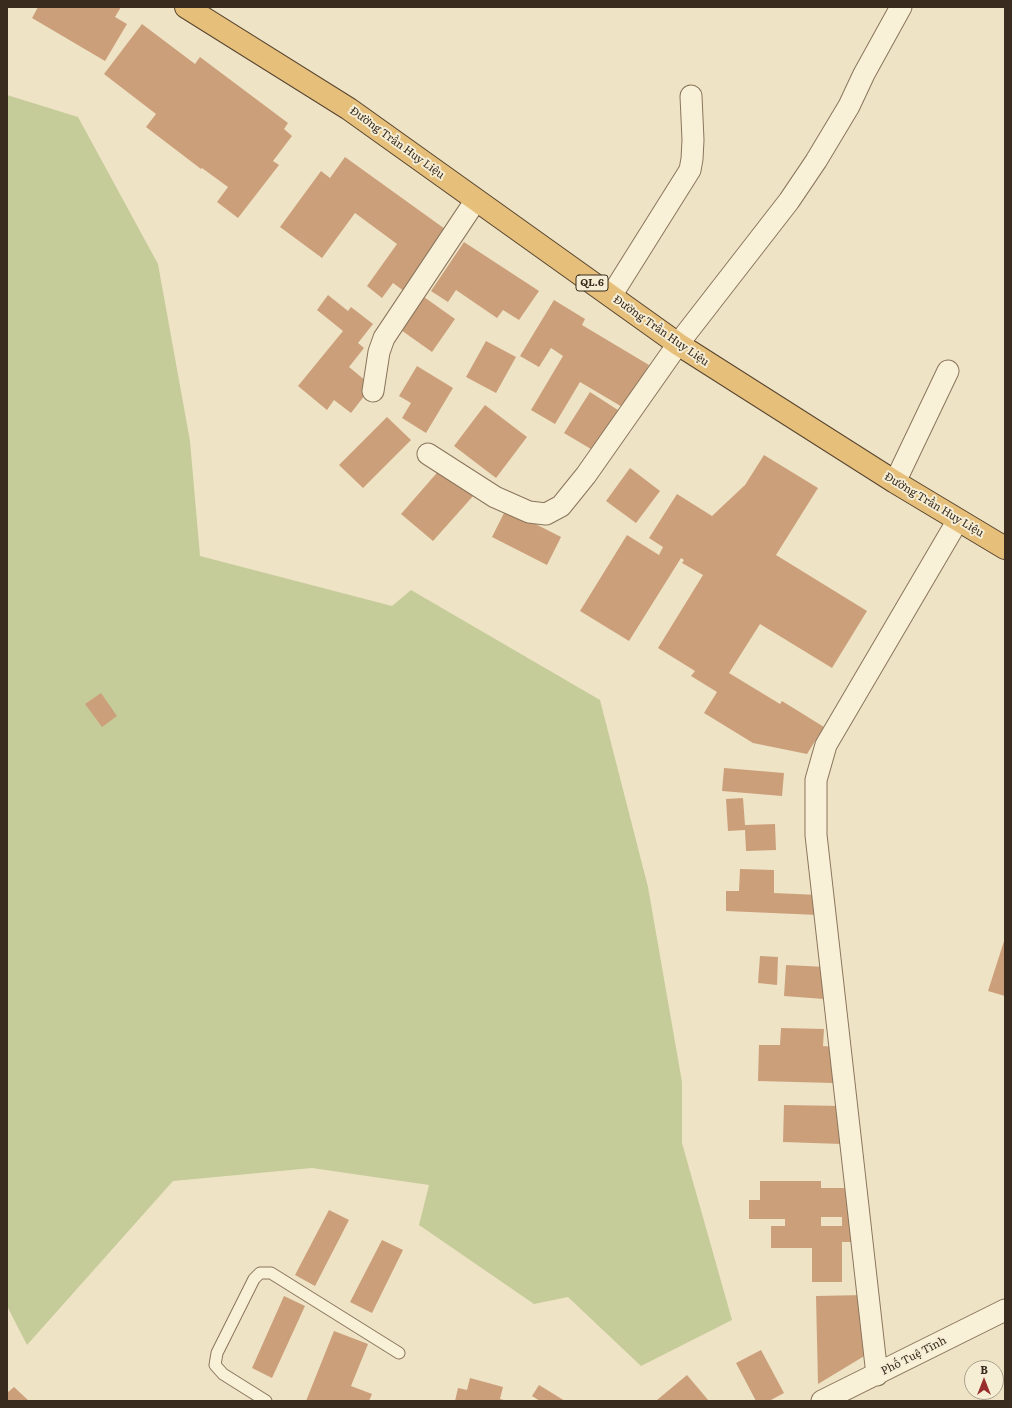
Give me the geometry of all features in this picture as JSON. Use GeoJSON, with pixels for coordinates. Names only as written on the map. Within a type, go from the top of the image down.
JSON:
{"type":"FeatureCollection","features":[{"type":"Feature","properties":{"kind":"highway","name":"Đường Trần Huy Liệu"},"geometry":{"type":"LineString","coordinates":[[186,7],[349,109],[678,344],[896,482],[1005,548]]}},
{"type":"Feature","properties":{"kind":"street"},"geometry":{"type":"LineString","coordinates":[[428,454],[496,497],[529,512],[546,514],[561,506],[586,475],[678,344],[789,201],[816,162],[850,106],[864,74],[901,7]]}},
{"type":"Feature","properties":{"kind":"street"},"geometry":{"type":"LineString","coordinates":[[611,296],[690,170],[693,140],[691,96]]}},
{"type":"Feature","properties":{"kind":"street"},"geometry":{"type":"LineString","coordinates":[[373,391],[379,352],[384,338],[476,200]]}},
{"type":"Feature","properties":{"kind":"street"},"geometry":{"type":"LineString","coordinates":[[896,482],[948,372]]}},
{"type":"Feature","properties":{"kind":"street"},"geometry":{"type":"LineString","coordinates":[[877,1375],[816,835],[816,780],[826,746],[958,520]]}},
{"type":"Feature","properties":{"kind":"street","name":"Phố Tuệ Tĩnh"},"geometry":{"type":"LineString","coordinates":[[822,1401],[877,1375],[1005,1310]]}},
{"type":"Feature","properties":{"kind":"lane"},"geometry":{"type":"LineString","coordinates":[[266,1401],[223,1374],[215,1365],[217,1353],[254,1279],[260,1273],[271,1273],[399,1353]]}},
{"type":"Feature","properties":{"kind":"green space"},"geometry":{"type":"Polygon","coordinates":[[[7,95],[78,117],[158,264],[190,441],[200,556],[392,606],[411,590],[600,700],[648,887],[682,1082],[682,1143],[732,1320],[641,1366],[568,1297],[534,1304],[419,1225],[429,1185],[312,1168],[173,1181],[27,1345],[7,1306],[7,95]]]}},
{"type":"Feature","properties":{"kind":"building"},"geometry":{"type":"Polygon","coordinates":[[[38,7],[121,7],[115,17],[127,24],[105,61],[32,18],[38,7]]]}},
{"type":"Feature","properties":{"kind":"building"},"geometry":{"type":"Polygon","coordinates":[[[142,24],[195,64],[200,57],[288,123],[284,129],[292,136],[273,161],[279,165],[238,218],[217,202],[228,187],[202,168],[201,169],[146,127],[156,114],[104,74],[142,24]]]}},
{"type":"Feature","properties":{"kind":"building"},"geometry":{"type":"Polygon","coordinates":[[[345,157],[452,234],[408,294],[393,283],[382,298],[367,286],[397,244],[355,213],[322,258],[280,227],[321,171],[330,178],[345,157]]]}},
{"type":"Feature","properties":{"kind":"building"},"geometry":{"type":"Polygon","coordinates":[[[464,242],[539,291],[519,320],[503,310],[497,318],[456,290],[448,302],[431,291],[464,242]]]}},
{"type":"Feature","properties":{"kind":"building"},"geometry":{"type":"Polygon","coordinates":[[[328,295],[348,311],[351,307],[373,324],[358,343],[364,348],[349,367],[372,386],[351,413],[334,400],[327,410],[298,386],[343,331],[317,310],[328,295]]]}},
{"type":"Feature","properties":{"kind":"building"},"geometry":{"type":"Polygon","coordinates":[[[424,297],[455,319],[432,352],[401,330],[424,297]]]}},
{"type":"Feature","properties":{"kind":"building"},"geometry":{"type":"Polygon","coordinates":[[[554,300],[585,319],[582,325],[649,365],[624,408],[580,382],[555,424],[531,410],[563,356],[551,348],[539,367],[520,356],[554,300]]]}},
{"type":"Feature","properties":{"kind":"building"},"geometry":{"type":"Polygon","coordinates":[[[486,341],[516,357],[496,393],[466,377],[486,341]]]}},
{"type":"Feature","properties":{"kind":"building"},"geometry":{"type":"Polygon","coordinates":[[[417,366],[453,388],[426,433],[402,418],[411,403],[399,396],[417,366]]]}},
{"type":"Feature","properties":{"kind":"building"},"geometry":{"type":"Polygon","coordinates":[[[590,392],[621,412],[596,452],[564,433],[590,392]]]}},
{"type":"Feature","properties":{"kind":"building"},"geometry":{"type":"Polygon","coordinates":[[[485,405],[527,437],[496,478],[454,446],[485,405]]]}},
{"type":"Feature","properties":{"kind":"building"},"geometry":{"type":"Polygon","coordinates":[[[387,417],[411,440],[363,488],[339,465],[387,417]]]}},
{"type":"Feature","properties":{"kind":"building"},"geometry":{"type":"Polygon","coordinates":[[[764,455],[818,488],[776,555],[867,611],[832,668],[760,624],[729,673],[780,704],[782,701],[824,727],[807,754],[753,743],[704,713],[717,692],[691,676],[695,671],[658,648],[703,575],[682,563],[684,560],[681,558],[629,641],[580,611],[627,535],[659,555],[663,547],[649,538],[677,494],[712,516],[745,485],[764,455]]]}},
{"type":"Feature","properties":{"kind":"building"},"geometry":{"type":"Polygon","coordinates":[[[442,467],[474,495],[433,541],[401,514],[442,467]]]}},
{"type":"Feature","properties":{"kind":"building"},"geometry":{"type":"Polygon","coordinates":[[[630,468],[660,491],[636,523],[606,501],[630,468]]]}},
{"type":"Feature","properties":{"kind":"building"},"geometry":{"type":"Polygon","coordinates":[[[506,509],[561,537],[547,565],[492,537],[506,509]]]}},
{"type":"Feature","properties":{"kind":"building"},"geometry":{"type":"Polygon","coordinates":[[[101,693],[117,716],[102,727],[85,704],[101,693]]]}},
{"type":"Feature","properties":{"kind":"building"},"geometry":{"type":"Polygon","coordinates":[[[724,768],[784,773],[782,796],[722,791],[724,768]]]}},
{"type":"Feature","properties":{"kind":"building"},"geometry":{"type":"Polygon","coordinates":[[[743,798],[745,825],[775,824],[776,850],[746,851],[745,830],[728,831],[726,799],[743,798]]]}},
{"type":"Feature","properties":{"kind":"building"},"geometry":{"type":"Polygon","coordinates":[[[740,869],[774,870],[774,893],[818,895],[818,915],[726,911],[726,891],[739,891],[740,869]]]}},
{"type":"Feature","properties":{"kind":"building"},"geometry":{"type":"Polygon","coordinates":[[[1005,938],[1005,996],[988,991],[1005,938]]]}},
{"type":"Feature","properties":{"kind":"building"},"geometry":{"type":"Polygon","coordinates":[[[760,956],[778,957],[777,985],[758,983],[760,956]]]}},
{"type":"Feature","properties":{"kind":"building"},"geometry":{"type":"Polygon","coordinates":[[[786,965],[826,967],[824,999],[784,996],[786,965]]]}},
{"type":"Feature","properties":{"kind":"building"},"geometry":{"type":"Polygon","coordinates":[[[781,1028],[824,1029],[823,1046],[834,1047],[833,1083],[758,1081],[759,1045],[780,1045],[781,1028]]]}},
{"type":"Feature","properties":{"kind":"building"},"geometry":{"type":"Polygon","coordinates":[[[784,1105],[843,1106],[842,1144],[783,1142],[784,1105]]]}},
{"type":"Feature","properties":{"kind":"building"},"geometry":{"type":"Polygon","coordinates":[[[760,1181],[821,1181],[821,1188],[854,1188],[854,1242],[842,1242],[842,1282],[812,1282],[812,1248],[771,1248],[771,1226],[785,1226],[785,1219],[749,1219],[749,1200],[760,1200],[760,1181]],[[821,1217],[821,1226],[842,1226],[842,1217],[821,1217]]]}},
{"type":"Feature","properties":{"kind":"building"},"geometry":{"type":"Polygon","coordinates":[[[329,1210],[349,1220],[315,1286],[295,1275],[329,1210]]]}},
{"type":"Feature","properties":{"kind":"building"},"geometry":{"type":"Polygon","coordinates":[[[382,1240],[403,1250],[372,1313],[350,1302],[382,1240]]]}},
{"type":"Feature","properties":{"kind":"building"},"geometry":{"type":"Polygon","coordinates":[[[864,1295],[866,1355],[818,1384],[816,1296],[864,1295]]]}},
{"type":"Feature","properties":{"kind":"building"},"geometry":{"type":"Polygon","coordinates":[[[284,1296],[305,1306],[272,1378],[252,1368],[284,1296]]]}},
{"type":"Feature","properties":{"kind":"building"},"geometry":{"type":"Polygon","coordinates":[[[334,1331],[368,1344],[351,1386],[372,1394],[369,1401],[306,1401],[334,1331]]]}},
{"type":"Feature","properties":{"kind":"building"},"geometry":{"type":"Polygon","coordinates":[[[761,1350],[784,1393],[769,1401],[756,1401],[736,1363],[761,1350]]]}},
{"type":"Feature","properties":{"kind":"building"},"geometry":{"type":"Polygon","coordinates":[[[687,1375],[709,1401],[657,1400],[687,1375]]]}},
{"type":"Feature","properties":{"kind":"building"},"geometry":{"type":"Polygon","coordinates":[[[470,1378],[503,1387],[500,1399],[508,1401],[455,1401],[458,1388],[467,1390],[470,1378]]]}},
{"type":"Feature","properties":{"kind":"building"},"geometry":{"type":"Polygon","coordinates":[[[539,1385],[565,1401],[540,1401],[532,1396],[539,1385]]]}},
{"type":"Feature","properties":{"kind":"building"},"geometry":{"type":"Polygon","coordinates":[[[14,1387],[29,1401],[7,1401],[7,1393],[14,1387]]]}}]}
